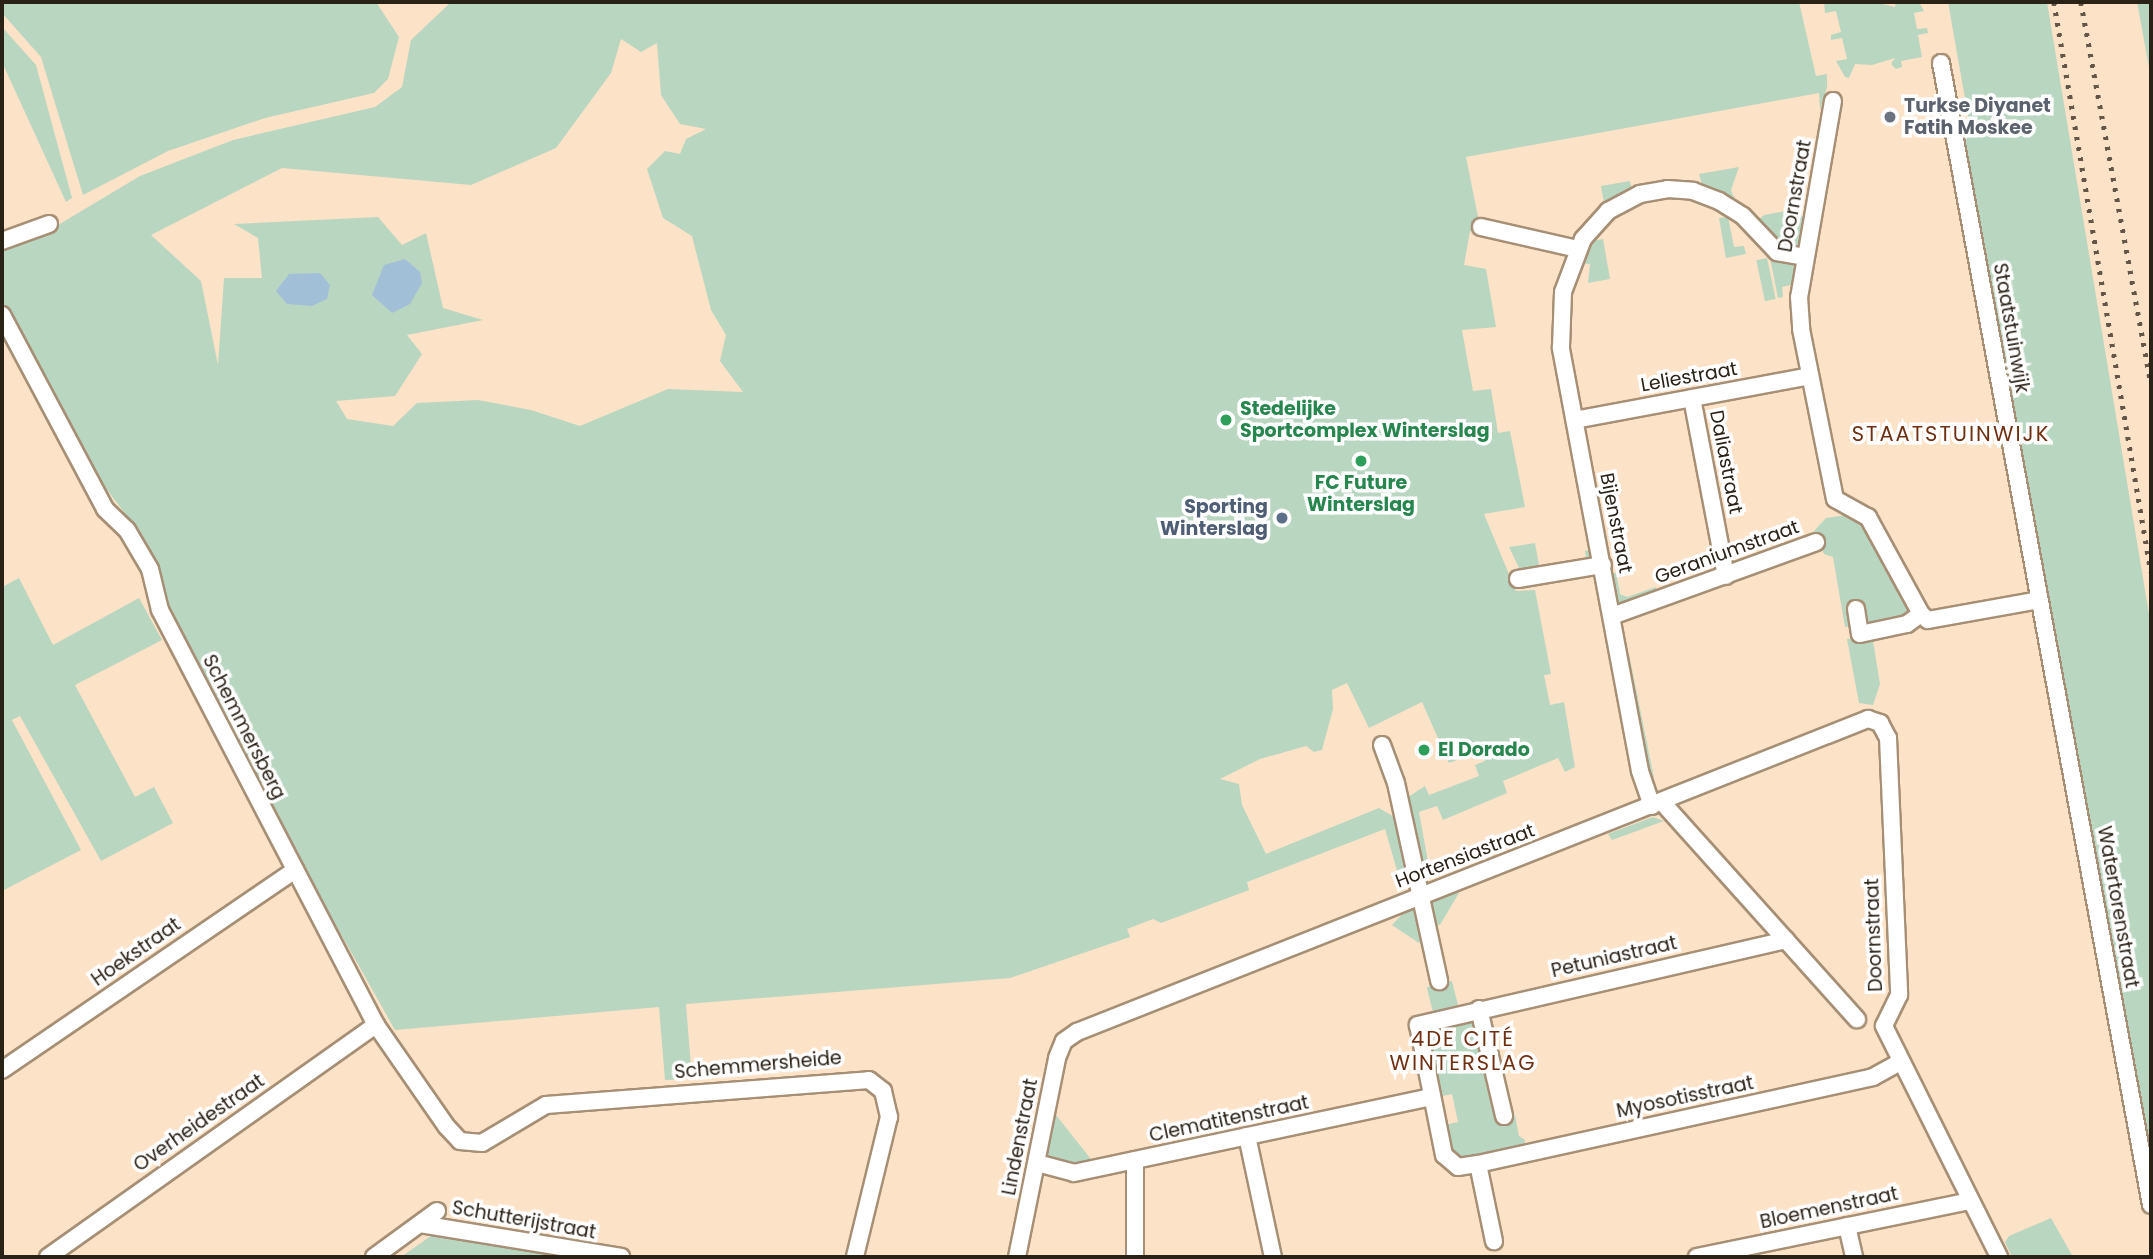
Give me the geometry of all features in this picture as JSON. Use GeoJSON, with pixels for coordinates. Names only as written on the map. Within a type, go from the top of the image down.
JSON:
{"type":"FeatureCollection","features":[{"type":"Feature","properties":{"kind":"street","name":"Staatstuinwijk"},"geometry":{"type":"LineString","coordinates":[[1941,63],[2073,781]]}},
{"type":"Feature","properties":{"kind":"street","name":"Doornstraat"},"geometry":{"type":"LineString","coordinates":[[1833,101],[1799,297],[1810,376],[1835,499],[1868,517],[1921,614]]}},
{"type":"Feature","properties":{"kind":"street","name":"Bijenstraat"},"geometry":{"type":"LineString","coordinates":[[1806,257],[1777,252],[1744,216],[1719,201],[1693,191],[1667,189],[1640,194],[1608,211],[1578,249],[1559,319],[1640,771],[1657,804],[1857,1019]]}},
{"type":"Feature","properties":{"kind":"street"},"geometry":{"type":"LineString","coordinates":[[2,241],[49,223]]}},
{"type":"Feature","properties":{"kind":"street"},"geometry":{"type":"LineString","coordinates":[[1481,227],[1578,249]]}},
{"type":"Feature","properties":{"kind":"street","name":"Schemmersberg"},"geometry":{"type":"LineString","coordinates":[[2,315],[105,509],[127,530],[150,569],[160,610],[376,1025],[447,1127],[460,1141],[472,1144]]}},
{"type":"Feature","properties":{"kind":"street","name":"Leliestraat"},"geometry":{"type":"LineString","coordinates":[[1575,420],[1810,376]]}},
{"type":"Feature","properties":{"kind":"street","name":"Daliastraat"},"geometry":{"type":"LineString","coordinates":[[1692,398],[1726,576]]}},
{"type":"Feature","properties":{"kind":"street","name":"Geraniumstraat"},"geometry":{"type":"LineString","coordinates":[[1612,616],[1816,542]]}},
{"type":"Feature","properties":{"kind":"street"},"geometry":{"type":"LineString","coordinates":[[1518,579],[1603,565]]}},
{"type":"Feature","properties":{"kind":"street"},"geometry":{"type":"LineString","coordinates":[[1856,609],[1860,634],[1907,624],[1921,614],[1928,620],[2039,600]]}},
{"type":"Feature","properties":{"kind":"street","name":"Doornstraat"},"geometry":{"type":"LineString","coordinates":[[1868,719],[1881,723],[1888,738],[1899,996],[1884,1026],[1898,1063],[1999,1257]]}},
{"type":"Feature","properties":{"kind":"street","name":"Hortensiastraat"},"geometry":{"type":"LineString","coordinates":[[1077,1031],[1868,719]]}},
{"type":"Feature","properties":{"kind":"street","name":"Hortensiastraat"},"geometry":{"type":"LineString","coordinates":[[1382,745],[1396,783],[1438,981]]}},
{"type":"Feature","properties":{"kind":"street","name":"Watertorenstraat"},"geometry":{"type":"LineString","coordinates":[[2073,781],[2151,1205]]}},
{"type":"Feature","properties":{"kind":"street","name":"Hoekstraat"},"geometry":{"type":"LineString","coordinates":[[2,1070],[295,870]]}},
{"type":"Feature","properties":{"kind":"street","name":"Petuniastraat"},"geometry":{"type":"LineString","coordinates":[[1431,1097],[1418,1025],[1786,940]]}},
{"type":"Feature","properties":{"kind":"street"},"geometry":{"type":"LineString","coordinates":[[1479,1009],[1504,1116]]}},
{"type":"Feature","properties":{"kind":"street","name":"Overheidestraat"},"geometry":{"type":"LineString","coordinates":[[48,1257],[376,1025]]}},
{"type":"Feature","properties":{"kind":"street","name":"Lindenstraat"},"geometry":{"type":"LineString","coordinates":[[1017,1257],[1057,1058],[1064,1041],[1077,1031]]}},
{"type":"Feature","properties":{"kind":"street","name":"Myosotisstraat"},"geometry":{"type":"LineString","coordinates":[[1478,1164],[1873,1077],[1898,1063]]}},
{"type":"Feature","properties":{"kind":"street","name":"Schemmersheide"},"geometry":{"type":"LineString","coordinates":[[472,1144],[491,1139],[546,1105],[869,1080],[883,1091],[889,1117],[855,1257]]}},
{"type":"Feature","properties":{"kind":"street"},"geometry":{"type":"LineString","coordinates":[[1431,1097],[1450,1164],[1478,1164],[1494,1241]]}},
{"type":"Feature","properties":{"kind":"street","name":"Clematitenstraat"},"geometry":{"type":"LineString","coordinates":[[1037,1163],[1074,1173],[1431,1097]]}},
{"type":"Feature","properties":{"kind":"street"},"geometry":{"type":"LineString","coordinates":[[1248,1136],[1273,1257]]}},
{"type":"Feature","properties":{"kind":"street"},"geometry":{"type":"LineString","coordinates":[[1135,1160],[1135,1257]]}},
{"type":"Feature","properties":{"kind":"street","name":"Bloemenstraat"},"geometry":{"type":"LineString","coordinates":[[1696,1257],[1969,1201]]}},
{"type":"Feature","properties":{"kind":"street"},"geometry":{"type":"LineString","coordinates":[[374,1257],[437,1211]]}},
{"type":"Feature","properties":{"kind":"street","name":"Schutterijstraat"},"geometry":{"type":"LineString","coordinates":[[420,1224],[621,1257]]}},
{"type":"Feature","properties":{"kind":"street"},"geometry":{"type":"LineString","coordinates":[[1847,1226],[1854,1257]]}},
{"type":"Feature","properties":{"kind":"green space"},"geometry":{"type":"Polygon","coordinates":[[[2,2],[376,2],[399,37],[388,79],[374,93],[265,118],[168,151],[83,195],[41,57],[2,13],[2,2]]]}},
{"type":"Feature","properties":{"kind":"green space"},"geometry":{"type":"Polygon","coordinates":[[[451,2],[1799,2],[1816,76],[1827,74],[1827,87],[1820,110],[1819,93],[1466,157],[1481,232],[1470,231],[1464,265],[1486,269],[1496,327],[1462,330],[1473,391],[1491,389],[1498,433],[1510,431],[1525,507],[1484,514],[1516,591],[1535,590],[1551,674],[1544,675],[1550,705],[1564,702],[1575,767],[1565,772],[1558,758],[1503,781],[1507,793],[1443,820],[1437,806],[1419,812],[1431,878],[1425,880],[1405,799],[1425,786],[1429,795],[1479,776],[1475,765],[1485,761],[1482,751],[1449,763],[1422,702],[1369,728],[1347,683],[1332,690],[1333,709],[1322,750],[1314,752],[1306,746],[1260,759],[1220,779],[1239,784],[1242,805],[1266,854],[1379,808],[1396,818],[1412,881],[1403,891],[1385,829],[1247,882],[1249,890],[1161,923],[1153,919],[1127,929],[1130,937],[1010,978],[686,1004],[692,1079],[665,1080],[659,1007],[395,1030],[293,849],[165,605],[160,575],[130,520],[101,482],[2,301],[2,249],[53,228],[140,176],[233,140],[375,107],[402,87],[411,40],[451,2]],[[621,39],[611,73],[556,148],[471,185],[282,168],[151,235],[201,281],[218,365],[224,278],[262,278],[258,238],[234,224],[378,217],[402,245],[426,233],[443,308],[483,320],[407,335],[422,354],[395,396],[336,401],[347,419],[393,426],[417,403],[478,400],[531,410],[580,426],[668,389],[743,392],[720,361],[726,335],[711,310],[692,236],[663,218],[647,169],[665,151],[680,154],[686,139],[706,129],[680,124],[661,95],[657,43],[641,52],[621,39]]]}},
{"type":"Feature","properties":{"kind":"green space"},"geometry":{"type":"Polygon","coordinates":[[[1824,2],[1874,2],[1895,7],[1896,2],[1919,2],[1924,11],[1914,13],[1917,29],[1927,28],[1928,33],[1918,35],[1922,57],[1901,61],[1902,67],[1896,69],[1891,64],[1895,58],[1872,65],[1855,64],[1849,78],[1845,77],[1836,61],[1847,59],[1842,38],[1831,40],[1831,35],[1841,32],[1836,11],[1825,13],[1824,2]]]}},
{"type":"Feature","properties":{"kind":"green space"},"geometry":{"type":"Polygon","coordinates":[[[1948,2],[2047,2],[2151,626],[2151,1149],[1960,130],[1970,127],[1948,2]]]}},
{"type":"Feature","properties":{"kind":"green space"},"geometry":{"type":"Polygon","coordinates":[[[2137,2],[2151,2],[2151,78],[2137,2]]]}},
{"type":"Feature","properties":{"kind":"green space"},"geometry":{"type":"Polygon","coordinates":[[[2,27],[36,65],[72,198],[66,202],[2,62],[2,27]]]}},
{"type":"Feature","properties":{"kind":"green space"},"geometry":{"type":"Polygon","coordinates":[[[1739,167],[1731,190],[1735,200],[1702,184],[1699,174],[1739,167]]]}},
{"type":"Feature","properties":{"kind":"green space"},"geometry":{"type":"Polygon","coordinates":[[[1630,181],[1632,189],[1604,203],[1601,186],[1630,181]]]}},
{"type":"Feature","properties":{"kind":"green space"},"geometry":{"type":"Polygon","coordinates":[[[1797,209],[1806,221],[1802,241],[1795,248],[1778,246],[1756,222],[1764,215],[1797,209]]]}},
{"type":"Feature","properties":{"kind":"green space"},"geometry":{"type":"Polygon","coordinates":[[[1728,217],[1734,247],[1744,246],[1746,254],[1726,258],[1719,218],[1728,217]]]}},
{"type":"Feature","properties":{"kind":"green space"},"geometry":{"type":"Polygon","coordinates":[[[1603,239],[1610,279],[1588,283],[1590,264],[1578,263],[1587,242],[1603,239]]]}},
{"type":"Feature","properties":{"kind":"green space"},"geometry":{"type":"Polygon","coordinates":[[[1773,256],[1797,266],[1795,284],[1782,287],[1783,297],[1778,298],[1770,258],[1773,256]]]}},
{"type":"Feature","properties":{"kind":"green space"},"geometry":{"type":"Polygon","coordinates":[[[1767,258],[1776,299],[1765,301],[1756,260],[1767,258]]]}},
{"type":"Feature","properties":{"kind":"green space"},"geometry":{"type":"Polygon","coordinates":[[[1855,514],[1910,604],[1910,616],[1845,627],[1833,557],[1824,554],[1814,531],[1826,518],[1855,514]]]}},
{"type":"Feature","properties":{"kind":"green space"},"geometry":{"type":"Polygon","coordinates":[[[1535,543],[1540,571],[1587,563],[1585,551],[1590,550],[1592,564],[1540,572],[1521,572],[1509,547],[1535,543]]]}},
{"type":"Feature","properties":{"kind":"green space"},"geometry":{"type":"Polygon","coordinates":[[[1616,573],[1620,594],[1627,597],[1656,587],[1658,595],[1618,605],[1608,575],[1616,573]]]}},
{"type":"Feature","properties":{"kind":"green space"},"geometry":{"type":"Polygon","coordinates":[[[19,578],[53,645],[139,598],[162,640],[75,685],[135,797],[154,787],[173,823],[101,861],[20,716],[12,720],[81,850],[2,891],[2,587],[19,578]]]}},
{"type":"Feature","properties":{"kind":"green space"},"geometry":{"type":"Polygon","coordinates":[[[1847,639],[1873,641],[1880,684],[1873,705],[1859,703],[1847,639]]]}},
{"type":"Feature","properties":{"kind":"green space"},"geometry":{"type":"Polygon","coordinates":[[[1629,654],[1654,778],[1645,774],[1623,656],[1629,654]]]}},
{"type":"Feature","properties":{"kind":"green space"},"geometry":{"type":"Polygon","coordinates":[[[1653,817],[1664,821],[1612,840],[1608,834],[1653,817]]]}},
{"type":"Feature","properties":{"kind":"green space"},"geometry":{"type":"Polygon","coordinates":[[[1457,887],[1460,891],[1440,925],[1432,923],[1432,899],[1457,887]]]}},
{"type":"Feature","properties":{"kind":"green space"},"geometry":{"type":"Polygon","coordinates":[[[1409,907],[1418,911],[1424,936],[1419,943],[1392,925],[1409,907]]]}},
{"type":"Feature","properties":{"kind":"green space"},"geometry":{"type":"Polygon","coordinates":[[[1452,981],[1458,1005],[1433,1012],[1427,987],[1452,981]]]}},
{"type":"Feature","properties":{"kind":"green space"},"geometry":{"type":"Polygon","coordinates":[[[1471,1018],[1477,1023],[1497,1118],[1515,1115],[1519,1136],[1525,1140],[1524,1147],[1460,1160],[1450,1154],[1444,1125],[1458,1122],[1452,1094],[1438,1097],[1426,1028],[1471,1018]]]}},
{"type":"Feature","properties":{"kind":"green space"},"geometry":{"type":"Polygon","coordinates":[[[1052,1110],[1094,1163],[1075,1167],[1046,1158],[1052,1110]]]}},
{"type":"Feature","properties":{"kind":"green space"},"geometry":{"type":"Polygon","coordinates":[[[2051,1218],[2073,1257],[2012,1257],[2005,1242],[2009,1236],[2051,1218]]]}},
{"type":"Feature","properties":{"kind":"green space"},"geometry":{"type":"Polygon","coordinates":[[[435,1233],[579,1257],[401,1257],[435,1233]]]}},
{"type":"Feature","properties":{"kind":"water"},"geometry":{"type":"Polygon","coordinates":[[[405,259],[420,272],[422,283],[410,304],[392,313],[372,295],[384,265],[405,259]]]}},
{"type":"Feature","properties":{"kind":"water"},"geometry":{"type":"Polygon","coordinates":[[[320,273],[330,285],[327,299],[312,306],[287,304],[276,291],[289,274],[320,273]]]}},
{"type":"Feature","properties":{"kind":"railway"},"geometry":{"type":"LineString","coordinates":[[2054,2],[2151,572]]}},
{"type":"Feature","properties":{"kind":"railway"},"geometry":{"type":"LineString","coordinates":[[2081,2],[2151,383]]}},
{"type":"Feature","properties":{"kind":"place","name":"Turkse Diyanet Fatih Moskee"},"geometry":{"type":"Point","coordinates":[1890,117]}},
{"type":"Feature","properties":{"kind":"place","name":"Stedelijke Sportcomplex Winterslag"},"geometry":{"type":"Point","coordinates":[1226,420]}},
{"type":"Feature","properties":{"kind":"place","name":"FC Future Winterslag"},"geometry":{"type":"Point","coordinates":[1361,461]}},
{"type":"Feature","properties":{"kind":"place","name":"Sporting Winterslag"},"geometry":{"type":"Point","coordinates":[1282,518]}},
{"type":"Feature","properties":{"kind":"place","name":"El Dorado"},"geometry":{"type":"Point","coordinates":[1424,750]}},
{"type":"Feature","properties":{"kind":"district","name":"STAATSTUINWIJK"},"geometry":{"type":"Point","coordinates":[1951,434]}},
{"type":"Feature","properties":{"kind":"district","name":"4DE CITÉ WINTERSLAG"},"geometry":{"type":"Point","coordinates":[1463,1051]}}]}
